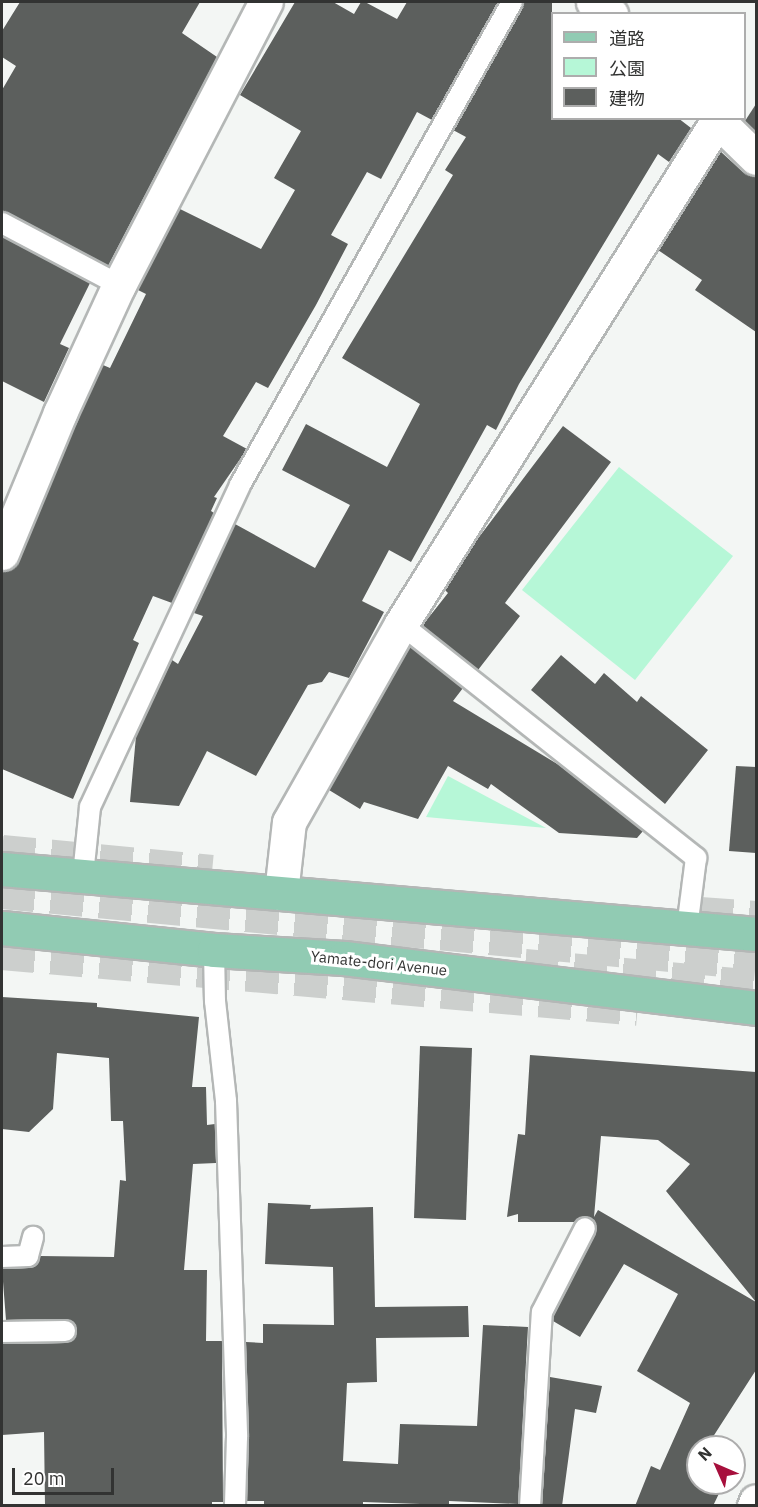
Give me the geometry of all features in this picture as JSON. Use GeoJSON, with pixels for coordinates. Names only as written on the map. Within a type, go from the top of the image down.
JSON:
{"type":"FeatureCollection","features":[{"type":"Feature","properties":{"kind":"main road"},"geometry":{"type":"LineString","coordinates":[[2,869],[756,934]]}},
{"type":"Feature","properties":{"kind":"main road","name":"Yamate-dori Avenue"},"geometry":{"type":"LineString","coordinates":[[2,928],[214,950],[344,958],[756,1008]]}},
{"type":"Feature","properties":{"kind":"street"},"geometry":{"type":"LineString","coordinates":[[2,553],[60,413],[119,285],[266,2]]}},
{"type":"Feature","properties":{"kind":"street"},"geometry":{"type":"LineString","coordinates":[[593,2],[608,12]]}},
{"type":"Feature","properties":{"kind":"street"},"geometry":{"type":"LineString","coordinates":[[281,893],[289,822],[401,624],[716,121],[756,158]]}},
{"type":"Feature","properties":{"kind":"street"},"geometry":{"type":"LineString","coordinates":[[754,1506],[756,1501]]}},
{"type":"Feature","properties":{"kind":"lane"},"geometry":{"type":"LineString","coordinates":[[83,875],[90,807],[240,485],[512,2]]}},
{"type":"Feature","properties":{"kind":"lane"},"geometry":{"type":"LineString","coordinates":[[2,223],[119,285]]}},
{"type":"Feature","properties":{"kind":"lane"},"geometry":{"type":"LineString","coordinates":[[401,624],[696,858],[687,928]]}},
{"type":"Feature","properties":{"kind":"lane"},"geometry":{"type":"LineString","coordinates":[[214,950],[215,1001],[226,1101],[237,1437],[235,1506]]}},
{"type":"Feature","properties":{"kind":"lane"},"geometry":{"type":"LineString","coordinates":[[531,1506],[542,1312],[585,1228]]}},
{"type":"Feature","properties":{"kind":"lane"},"geometry":{"type":"LineString","coordinates":[[2,1257],[28,1256],[33,1237]]}},
{"type":"Feature","properties":{"kind":"lane"},"geometry":{"type":"LineString","coordinates":[[2,1332],[65,1331]]}},
{"type":"Feature","properties":{"kind":"green space"},"geometry":{"type":"Polygon","coordinates":[[[619,467],[733,556],[635,680],[522,590],[619,467]]]}},
{"type":"Feature","properties":{"kind":"green space"},"geometry":{"type":"Polygon","coordinates":[[[448,776],[546,828],[426,817],[448,776]]]}},
{"type":"Feature","properties":{"kind":"building"},"geometry":{"type":"Polygon","coordinates":[[[20,2],[200,2],[182,33],[217,57],[108,266],[2,211],[2,90],[16,66],[2,57],[2,31],[20,2]]]}},
{"type":"Feature","properties":{"kind":"building"},"geometry":{"type":"Polygon","coordinates":[[[295,2],[333,2],[354,14],[361,2],[365,2],[397,19],[407,2],[499,2],[432,120],[417,112],[381,179],[367,172],[331,235],[348,244],[316,305],[268,388],[256,382],[223,436],[247,449],[214,497],[217,498],[211,511],[214,513],[172,603],[153,596],[133,640],[139,643],[73,799],[2,769],[2,571],[13,568],[19,560],[77,421],[103,365],[110,368],[146,294],[138,290],[180,209],[261,249],[295,190],[274,178],[301,131],[240,95],[295,2]]]}},
{"type":"Feature","properties":{"kind":"building"},"geometry":{"type":"Polygon","coordinates":[[[524,2],[552,2],[551,120],[681,120],[691,128],[669,162],[658,154],[519,384],[496,430],[487,425],[411,562],[389,550],[362,601],[384,612],[349,678],[329,672],[322,682],[308,685],[256,776],[207,751],[179,806],[130,802],[136,736],[172,660],[178,664],[203,616],[194,613],[235,524],[315,568],[350,505],[282,470],[306,424],[387,467],[420,404],[342,358],[453,175],[445,170],[466,137],[453,130],[524,2]]]}},
{"type":"Feature","properties":{"kind":"building"},"geometry":{"type":"Polygon","coordinates":[[[756,104],[756,132],[746,119],[756,104]]]}},
{"type":"Feature","properties":{"kind":"building"},"geometry":{"type":"Polygon","coordinates":[[[720,151],[743,172],[756,176],[756,332],[695,290],[702,280],[658,250],[720,151]]]}},
{"type":"Feature","properties":{"kind":"building"},"geometry":{"type":"Polygon","coordinates":[[[2,236],[90,283],[60,344],[69,348],[44,402],[2,381],[2,236]]]}},
{"type":"Feature","properties":{"kind":"building"},"geometry":{"type":"Polygon","coordinates":[[[563,426],[611,462],[505,603],[520,616],[478,670],[422,626],[448,593],[445,590],[470,549],[563,426]]]}},
{"type":"Feature","properties":{"kind":"building"},"geometry":{"type":"Polygon","coordinates":[[[410,646],[463,688],[453,701],[559,765],[643,831],[637,838],[559,833],[491,784],[488,789],[448,766],[418,819],[364,802],[360,809],[329,790],[410,646]]]}},
{"type":"Feature","properties":{"kind":"building"},"geometry":{"type":"Polygon","coordinates":[[[561,655],[595,684],[604,673],[637,702],[641,696],[708,750],[665,804],[531,690],[561,655]]]}},
{"type":"Feature","properties":{"kind":"building"},"geometry":{"type":"Polygon","coordinates":[[[736,766],[756,767],[756,853],[729,851],[736,766]]]}},
{"type":"Feature","properties":{"kind":"building"},"geometry":{"type":"Polygon","coordinates":[[[2,997],[97,1003],[97,1007],[199,1017],[192,1087],[206,1087],[207,1125],[215,1124],[216,1163],[193,1164],[184,1270],[207,1270],[206,1341],[222,1341],[223,1502],[212,1502],[212,1506],[45,1506],[44,1432],[2,1435],[2,1344],[66,1343],[77,1331],[75,1324],[65,1319],[6,1320],[2,1269],[29,1268],[40,1256],[114,1257],[120,1180],[126,1181],[123,1121],[111,1121],[109,1058],[57,1053],[53,1109],[29,1132],[2,1129],[2,997]]]}},
{"type":"Feature","properties":{"kind":"building"},"geometry":{"type":"Polygon","coordinates":[[[420,1046],[472,1048],[466,1220],[414,1218],[420,1046]]]}},
{"type":"Feature","properties":{"kind":"building"},"geometry":{"type":"Polygon","coordinates":[[[530,1055],[756,1072],[756,1302],[756,1370],[714,1435],[686,1435],[686,1495],[718,1495],[713,1506],[635,1506],[651,1466],[660,1470],[690,1403],[637,1371],[678,1294],[624,1264],[580,1337],[553,1321],[596,1233],[595,1222],[585,1216],[575,1222],[518,1222],[518,1214],[507,1217],[518,1134],[525,1135],[530,1055]],[[601,1136],[594,1217],[598,1210],[756,1302],[666,1191],[690,1164],[658,1140],[601,1136]]]}},
{"type":"Feature","properties":{"kind":"building"},"geometry":{"type":"Polygon","coordinates":[[[268,1203],[311,1205],[310,1209],[373,1207],[375,1307],[468,1306],[469,1337],[376,1338],[377,1382],[347,1383],[343,1461],[398,1464],[400,1424],[477,1426],[483,1325],[528,1327],[518,1504],[449,1501],[449,1505],[363,1502],[363,1506],[264,1506],[264,1501],[247,1501],[246,1342],[263,1343],[263,1324],[334,1325],[333,1267],[265,1264],[268,1203]]]}},
{"type":"Feature","properties":{"kind":"building"},"geometry":{"type":"Polygon","coordinates":[[[550,1377],[602,1386],[596,1413],[575,1409],[562,1506],[542,1506],[550,1377]]]}},
{"type":"Feature","properties":{"kind":"tunnel"},"geometry":{"type":"LineString","coordinates":[[2,851],[212,871]]}},
{"type":"Feature","properties":{"kind":"tunnel"},"geometry":{"type":"LineString","coordinates":[[2,892],[756,963]]}},
{"type":"Feature","properties":{"kind":"tunnel"},"geometry":{"type":"LineString","coordinates":[[700,913],[756,917]]}},
{"type":"Feature","properties":{"kind":"tunnel"},"geometry":{"type":"LineString","coordinates":[[2,953],[638,1009]]}},
{"type":"Feature","properties":{"kind":"tunnel"},"geometry":{"type":"LineString","coordinates":[[525,965],[756,986]]}}]}
